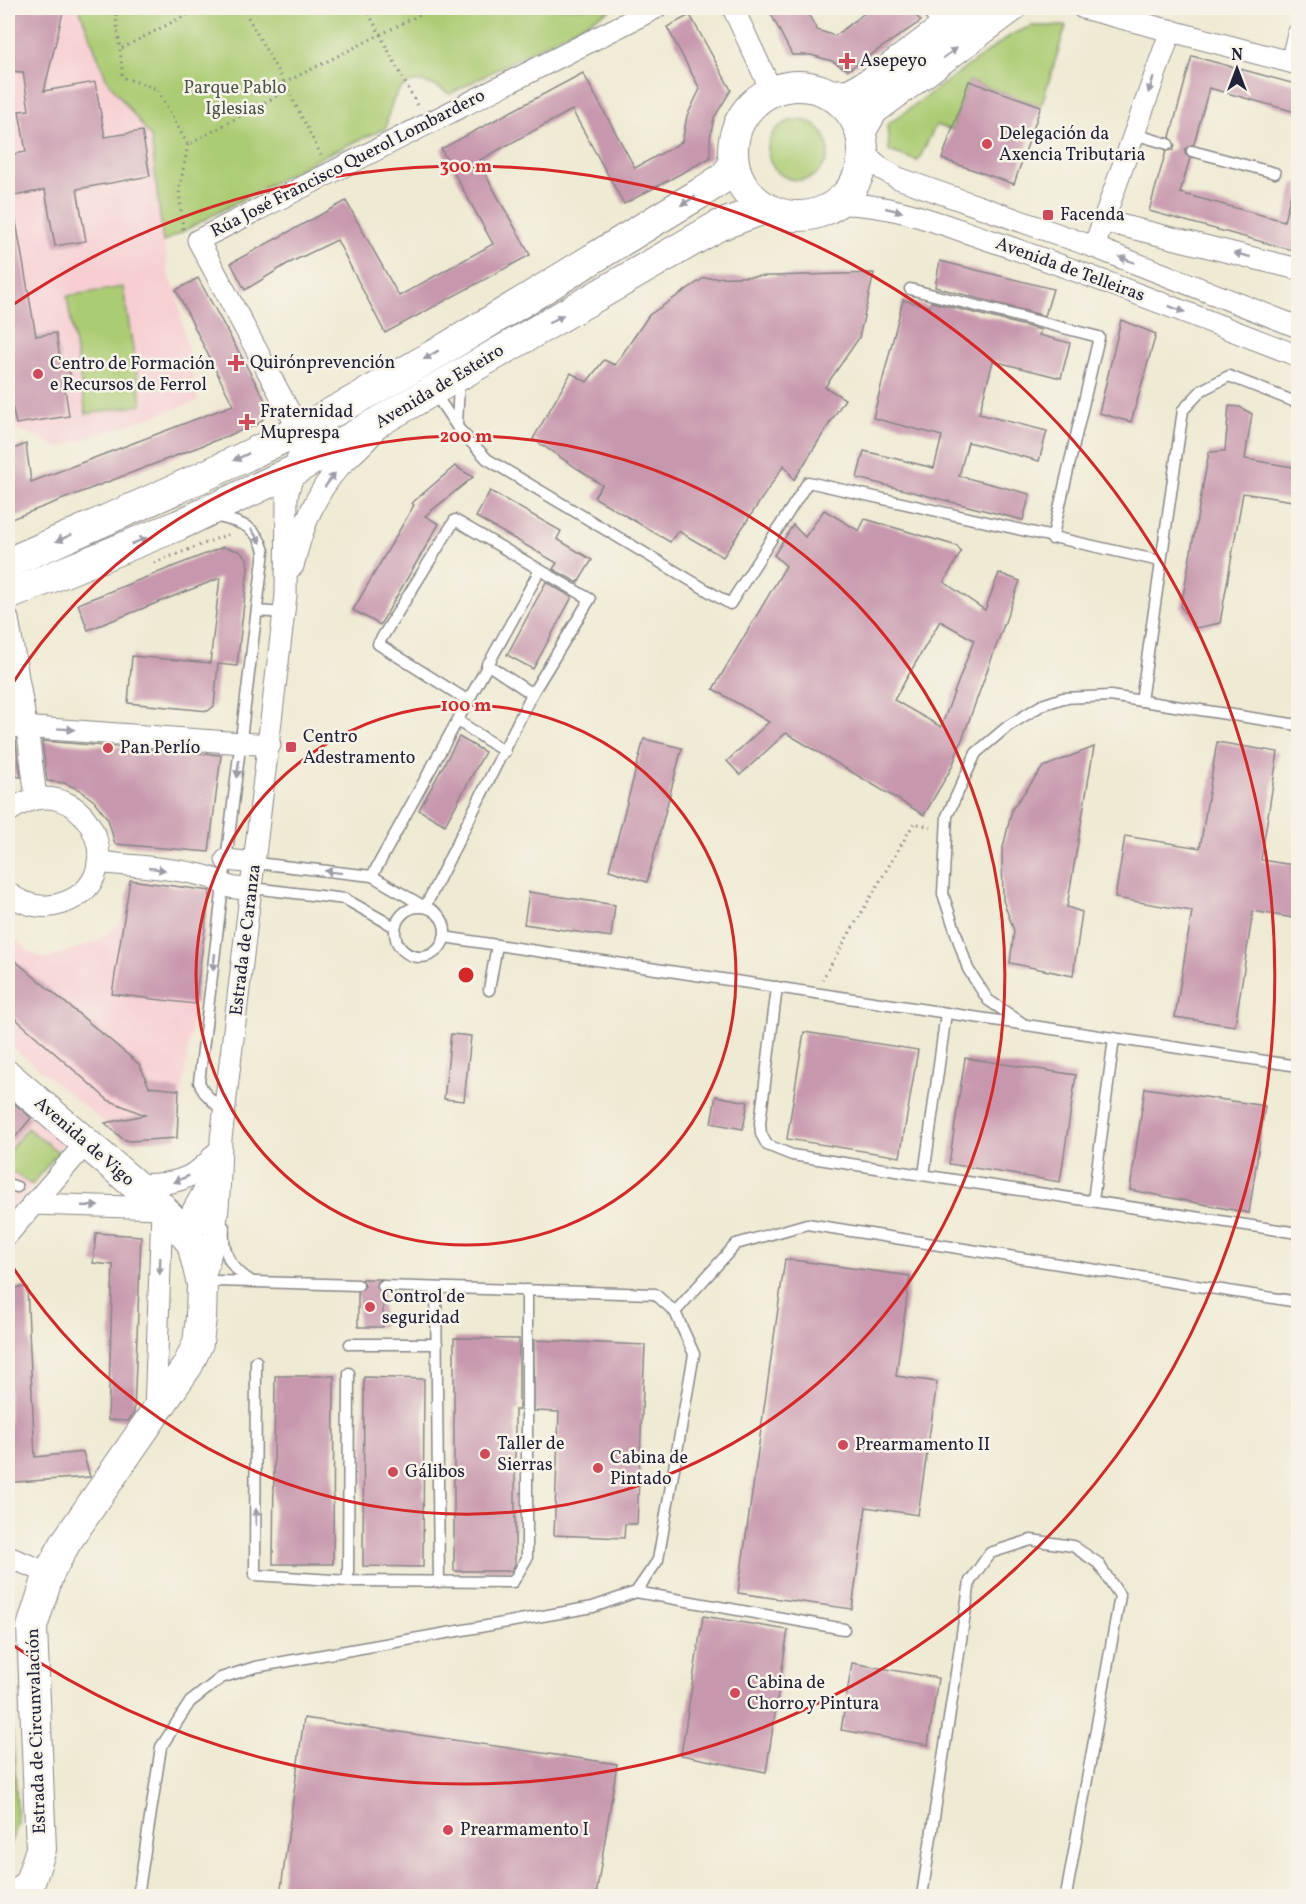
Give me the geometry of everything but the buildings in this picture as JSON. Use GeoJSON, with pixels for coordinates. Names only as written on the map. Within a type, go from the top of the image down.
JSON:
{"type":"FeatureCollection","features":[{"type":"Feature","properties":{"kind":"main road"},"geometry":{"type":"LineString","coordinates":[[971,8],[938,17],[866,86],[849,94],[830,95],[811,88],[791,87],[772,92],[756,101],[744,114],[736,130],[732,147],[734,165],[740,182],[751,197],[766,208],[783,215],[802,216],[820,213],[836,204],[855,181],[861,142],[873,110],[1016,9]]}},
{"type":"Feature","properties":{"kind":"main road"},"geometry":{"type":"LineString","coordinates":[[830,95],[853,117],[861,142]]}},
{"type":"Feature","properties":{"kind":"main road","name":"Avenida de Esteiro"},"geometry":{"type":"LineString","coordinates":[[8,563],[164,494],[299,430],[393,379],[699,194],[723,178],[734,165]]}},
{"type":"Feature","properties":{"kind":"main road","name":"Avenida de Esteiro"},"geometry":{"type":"LineString","coordinates":[[8,595],[205,513],[292,471],[433,390],[463,365],[718,226],[766,208]]}},
{"type":"Feature","properties":{"kind":"main road","name":"Avenida de Vigo"},"geometry":{"type":"LineString","coordinates":[[8,1076],[162,1208],[192,1243],[202,1284]]}},
{"type":"Feature","properties":{"kind":"main road","name":"Estrada de Circunvalación"},"geometry":{"type":"LineString","coordinates":[[18,1896],[30,1882],[41,1849],[32,1627],[49,1573],[66,1542],[188,1365],[198,1343],[202,1284]]}},
{"type":"Feature","properties":{"kind":"street","name":"Rúa José Francisco Querol Lombardero"},"geometry":{"type":"LineString","coordinates":[[299,430],[198,240],[656,8]]}},
{"type":"Feature","properties":{"kind":"street"},"geometry":{"type":"LineString","coordinates":[[733,8],[772,92]]}},
{"type":"Feature","properties":{"kind":"street"},"geometry":{"type":"LineString","coordinates":[[1083,8],[1295,63],[1299,34]]}},
{"type":"Feature","properties":{"kind":"street"},"geometry":{"type":"LineString","coordinates":[[1094,247],[1171,30]]}},
{"type":"Feature","properties":{"kind":"street","name":"Avenida de Telleiras"},"geometry":{"type":"LineString","coordinates":[[861,142],[882,170],[898,178],[1094,247],[1299,327]]}},
{"type":"Feature","properties":{"kind":"street","name":"Avenida de Telleiras"},"geometry":{"type":"LineString","coordinates":[[836,204],[858,203],[912,214],[1085,273],[1299,356]]}},
{"type":"Feature","properties":{"kind":"street"},"geometry":{"type":"LineString","coordinates":[[1103,221],[1299,269]]}},
{"type":"Feature","properties":{"kind":"street"},"geometry":{"type":"LineString","coordinates":[[285,604],[286,514],[292,471],[301,446],[368,404],[384,391],[393,379]]}},
{"type":"Feature","properties":{"kind":"street"},"geometry":{"type":"LineString","coordinates":[[285,604],[302,531],[320,493],[339,468],[371,436],[378,423]]}},
{"type":"Feature","properties":{"kind":"street","name":"Estrada de Caranza"},"geometry":{"type":"LineString","coordinates":[[202,1284],[212,1250],[220,1184],[220,1144],[253,888],[285,604]]}},
{"type":"Feature","properties":{"kind":"street"},"geometry":{"type":"LineString","coordinates":[[8,619],[17,726],[36,798]]}},
{"type":"Feature","properties":{"kind":"street"},"geometry":{"type":"LineString","coordinates":[[17,726],[270,745]]}},
{"type":"Feature","properties":{"kind":"street"},"geometry":{"type":"LineString","coordinates":[[8,812],[19,804],[36,798],[53,798],[70,804],[84,814],[94,828],[99,845],[98,862],[93,878],[83,891],[70,901],[55,906],[38,907],[22,903],[8,894]]}},
{"type":"Feature","properties":{"kind":"street"},"geometry":{"type":"LineString","coordinates":[[226,860],[256,863]]}},
{"type":"Feature","properties":{"kind":"street"},"geometry":{"type":"LineString","coordinates":[[98,862],[201,875],[214,879],[223,887],[253,888]]}},
{"type":"Feature","properties":{"kind":"street"},"geometry":{"type":"LineString","coordinates":[[8,1234],[86,1143]]}},
{"type":"Feature","properties":{"kind":"street"},"geometry":{"type":"LineString","coordinates":[[133,1184],[167,1184],[182,1181],[202,1167],[220,1144]]}},
{"type":"Feature","properties":{"kind":"street"},"geometry":{"type":"LineString","coordinates":[[182,1230],[203,1192],[220,1144]]}},
{"type":"Feature","properties":{"kind":"street"},"geometry":{"type":"LineString","coordinates":[[182,1230],[201,1224],[220,1184]]}},
{"type":"Feature","properties":{"kind":"street","name":"Avenida de Vigo"},"geometry":{"type":"LineString","coordinates":[[32,1204],[162,1208]]}},
{"type":"Feature","properties":{"kind":"street"},"geometry":{"type":"LineString","coordinates":[[155,1415],[162,1208]]}},
{"type":"Feature","properties":{"kind":"street"},"geometry":{"type":"LineString","coordinates":[[8,1557],[49,1573]]}},
{"type":"Feature","properties":{"kind":"lane"},"geometry":{"type":"LineString","coordinates":[[1134,134],[1168,144]]}},
{"type":"Feature","properties":{"kind":"lane"},"geometry":{"type":"LineString","coordinates":[[1192,151],[1275,173]]}},
{"type":"Feature","properties":{"kind":"lane"},"geometry":{"type":"LineString","coordinates":[[536,307],[568,283],[584,263]]}},
{"type":"Feature","properties":{"kind":"lane"},"geometry":{"type":"LineString","coordinates":[[910,289],[1099,337],[1052,539]]}},
{"type":"Feature","properties":{"kind":"lane"},"geometry":{"type":"LineString","coordinates":[[480,341],[500,330]]}},
{"type":"Feature","properties":{"kind":"lane"},"geometry":{"type":"LineString","coordinates":[[458,428],[456,394],[463,365]]}},
{"type":"Feature","properties":{"kind":"lane"},"geometry":{"type":"LineString","coordinates":[[1141,701],[1183,410],[1202,390],[1229,376],[1299,403]]}},
{"type":"Feature","properties":{"kind":"lane"},"geometry":{"type":"LineString","coordinates":[[433,390],[458,428],[487,459],[730,604],[808,482],[1052,539],[1160,561]]}},
{"type":"Feature","properties":{"kind":"lane"},"geometry":{"type":"LineString","coordinates":[[205,513],[250,527],[262,543],[264,551],[199,1082],[204,1092],[225,1113]]}},
{"type":"Feature","properties":{"kind":"lane"},"geometry":{"type":"LineString","coordinates":[[425,907],[505,752],[532,694],[590,599],[455,519],[378,644],[467,700]]}},
{"type":"Feature","properties":{"kind":"lane"},"geometry":{"type":"LineString","coordinates":[[372,876],[540,570]]}},
{"type":"Feature","properties":{"kind":"lane"},"geometry":{"type":"LineString","coordinates":[[256,610],[285,604]]}},
{"type":"Feature","properties":{"kind":"lane"},"geometry":{"type":"LineString","coordinates":[[487,664],[532,694]]}},
{"type":"Feature","properties":{"kind":"lane"},"geometry":{"type":"LineString","coordinates":[[1025,1025],[988,1000],[968,969],[943,894],[947,816],[976,753],[1008,726],[1042,705],[1063,698],[1110,696],[1299,725]]}},
{"type":"Feature","properties":{"kind":"lane"},"geometry":{"type":"LineString","coordinates":[[458,721],[505,752]]}},
{"type":"Feature","properties":{"kind":"lane"},"geometry":{"type":"LineString","coordinates":[[256,863],[372,876],[435,912],[442,920],[444,937],[437,950],[426,956],[416,956],[402,949],[395,936],[395,927],[403,913],[410,908],[425,907]]}},
{"type":"Feature","properties":{"kind":"lane"},"geometry":{"type":"LineString","coordinates":[[253,888],[345,899],[395,927]]}},
{"type":"Feature","properties":{"kind":"lane"},"geometry":{"type":"LineString","coordinates":[[444,937],[1299,1066]]}},
{"type":"Feature","properties":{"kind":"lane"},"geometry":{"type":"LineString","coordinates":[[489,990],[497,945]]}},
{"type":"Feature","properties":{"kind":"lane"},"geometry":{"type":"LineString","coordinates":[[777,987],[760,1123],[761,1134],[766,1145],[792,1155],[1299,1233]]}},
{"type":"Feature","properties":{"kind":"lane"},"geometry":{"type":"LineString","coordinates":[[924,1175],[946,1013]]}},
{"type":"Feature","properties":{"kind":"lane"},"geometry":{"type":"LineString","coordinates":[[1093,1201],[1114,1038]]}},
{"type":"Feature","properties":{"kind":"lane"},"geometry":{"type":"LineString","coordinates":[[220,1184],[227,1258],[236,1271],[254,1283]]}},
{"type":"Feature","properties":{"kind":"lane"},"geometry":{"type":"LineString","coordinates":[[675,1312],[736,1244],[807,1224],[1299,1302]]}},
{"type":"Feature","properties":{"kind":"lane"},"geometry":{"type":"LineString","coordinates":[[202,1284],[217,1281],[358,1286]]}},
{"type":"Feature","properties":{"kind":"lane"},"geometry":{"type":"LineString","coordinates":[[382,1286],[655,1294],[675,1312],[694,1354],[658,1560],[636,1592]]}},
{"type":"Feature","properties":{"kind":"lane"},"geometry":{"type":"LineString","coordinates":[[436,1288],[439,1582]]}},
{"type":"Feature","properties":{"kind":"lane"},"geometry":{"type":"LineString","coordinates":[[256,1361],[255,1575],[348,1581],[513,1582],[527,1558],[527,1290]]}},
{"type":"Feature","properties":{"kind":"lane"},"geometry":{"type":"LineString","coordinates":[[350,1344],[437,1344]]}},
{"type":"Feature","properties":{"kind":"lane"},"geometry":{"type":"LineString","coordinates":[[348,1581],[349,1373]]}},
{"type":"Feature","properties":{"kind":"lane"},"geometry":{"type":"LineString","coordinates":[[922,1896],[970,1581],[990,1553],[1031,1540],[1073,1546],[1098,1563],[1120,1596],[1066,1896]]}},
{"type":"Feature","properties":{"kind":"lane"},"geometry":{"type":"LineString","coordinates":[[138,1896],[161,1747],[190,1702],[220,1678],[255,1667],[593,1607],[636,1592],[844,1629]]}},
{"type":"Feature","properties":{"kind":"path"},"geometry":{"type":"LineString","coordinates":[[116,8],[116,27],[122,48],[122,77],[157,89],[188,145],[179,191],[183,231],[198,240]]}},
{"type":"Feature","properties":{"kind":"path"},"geometry":{"type":"LineString","coordinates":[[122,48],[200,8]]}},
{"type":"Feature","properties":{"kind":"path"},"geometry":{"type":"LineString","coordinates":[[243,8],[330,174]]}},
{"type":"Feature","properties":{"kind":"path"},"geometry":{"type":"LineString","coordinates":[[366,8],[426,124]]}},
{"type":"Feature","properties":{"kind":"path"},"geometry":{"type":"LineString","coordinates":[[284,83],[433,8]]}},
{"type":"Feature","properties":{"kind":"path"},"geometry":{"type":"LineString","coordinates":[[188,145],[288,90]]}},
{"type":"Feature","properties":{"kind":"path"},"geometry":{"type":"LineString","coordinates":[[815,993],[914,824],[946,830]]}},
{"type":"Feature","properties":{"kind":"path"},"geometry":{"type":"LineString","coordinates":[[1293,1896],[1299,1871]]}},
{"type":"Feature","properties":{"kind":"shaded area"},"geometry":{"type":"Polygon","coordinates":[[[8,8],[78,8],[107,80],[151,137],[169,277],[176,290],[198,401],[59,448],[28,433],[8,428],[8,8]]]}},
{"type":"Feature","properties":{"kind":"shaded area"},"geometry":{"type":"Polygon","coordinates":[[[130,880],[210,890],[180,1108],[105,1123],[8,1044],[8,943],[13,937],[29,952],[45,959],[96,942],[118,925],[124,915],[130,880]]]}},
{"type":"Feature","properties":{"kind":"shaded area"},"geometry":{"type":"Polygon","coordinates":[[[8,1090],[66,1140],[8,1215],[8,1090]]]}},
{"type":"Feature","properties":{"kind":"green space","name":"Parque Pablo Iglesias"},"geometry":{"type":"Polygon","coordinates":[[[79,8],[614,8],[450,94],[424,82],[405,85],[398,91],[393,101],[386,128],[321,157],[163,242],[151,137],[107,80],[79,8]]]}},
{"type":"Feature","properties":{"kind":"green space"},"geometry":{"type":"Polygon","coordinates":[[[1031,26],[1066,26],[1041,106],[969,81],[952,130],[936,125],[918,161],[889,151],[887,125],[1011,35],[1031,26]]]}},
{"type":"Feature","properties":{"kind":"green space"},"geometry":{"type":"Polygon","coordinates":[[[798,120],[815,125],[823,133],[828,150],[823,167],[815,175],[798,180],[781,175],[773,167],[768,150],[773,133],[781,125],[798,120]]]}},
{"type":"Feature","properties":{"kind":"green space"},"geometry":{"type":"Polygon","coordinates":[[[123,287],[142,405],[86,414],[67,296],[123,287]]]}},
{"type":"Feature","properties":{"kind":"green space"},"geometry":{"type":"Polygon","coordinates":[[[27,1128],[58,1152],[32,1185],[8,1169],[8,1152],[27,1128]]]}},
{"type":"Feature","properties":{"kind":"green space"},"geometry":{"type":"Polygon","coordinates":[[[8,1662],[18,1824],[8,1848],[8,1662]]]}},
{"type":"Feature","properties":{"kind":"place","name":"Asepeyo"},"geometry":{"type":"Point","coordinates":[847,61]}},
{"type":"Feature","properties":{"kind":"place","name":"Delegación da Axencia Tributaria"},"geometry":{"type":"Point","coordinates":[987,144]}},
{"type":"Feature","properties":{"kind":"place","name":"Facenda"},"geometry":{"type":"Point","coordinates":[1048,215]}},
{"type":"Feature","properties":{"kind":"place","name":"Quirónprevención"},"geometry":{"type":"Point","coordinates":[236,363]}},
{"type":"Feature","properties":{"kind":"place","name":"Centro de Formación e Recursos de Ferrol"},"geometry":{"type":"Point","coordinates":[38,374]}},
{"type":"Feature","properties":{"kind":"place","name":"Fraternidad Muprespa"},"geometry":{"type":"Point","coordinates":[247,422]}},
{"type":"Feature","properties":{"kind":"place","name":"Centro Adestramento"},"geometry":{"type":"Point","coordinates":[291,747]}},
{"type":"Feature","properties":{"kind":"place","name":"Pan Perlío"},"geometry":{"type":"Point","coordinates":[108,748]}},
{"type":"Feature","properties":{"kind":"place","name":"Control de seguridad"},"geometry":{"type":"Point","coordinates":[370,1307]}},
{"type":"Feature","properties":{"kind":"place","name":"Prearmamento II"},"geometry":{"type":"Point","coordinates":[843,1445]}},
{"type":"Feature","properties":{"kind":"place","name":"Taller de Sierras"},"geometry":{"type":"Point","coordinates":[485,1454]}},
{"type":"Feature","properties":{"kind":"place","name":"Cabina de Pintado"},"geometry":{"type":"Point","coordinates":[598,1468]}},
{"type":"Feature","properties":{"kind":"place","name":"Gálibos"},"geometry":{"type":"Point","coordinates":[393,1472]}},
{"type":"Feature","properties":{"kind":"place","name":"Cabina de Chorro y Pintura"},"geometry":{"type":"Point","coordinates":[735,1693]}},
{"type":"Feature","properties":{"kind":"place","name":"Prearmamento I"},"geometry":{"type":"Point","coordinates":[448,1830]}}]}
